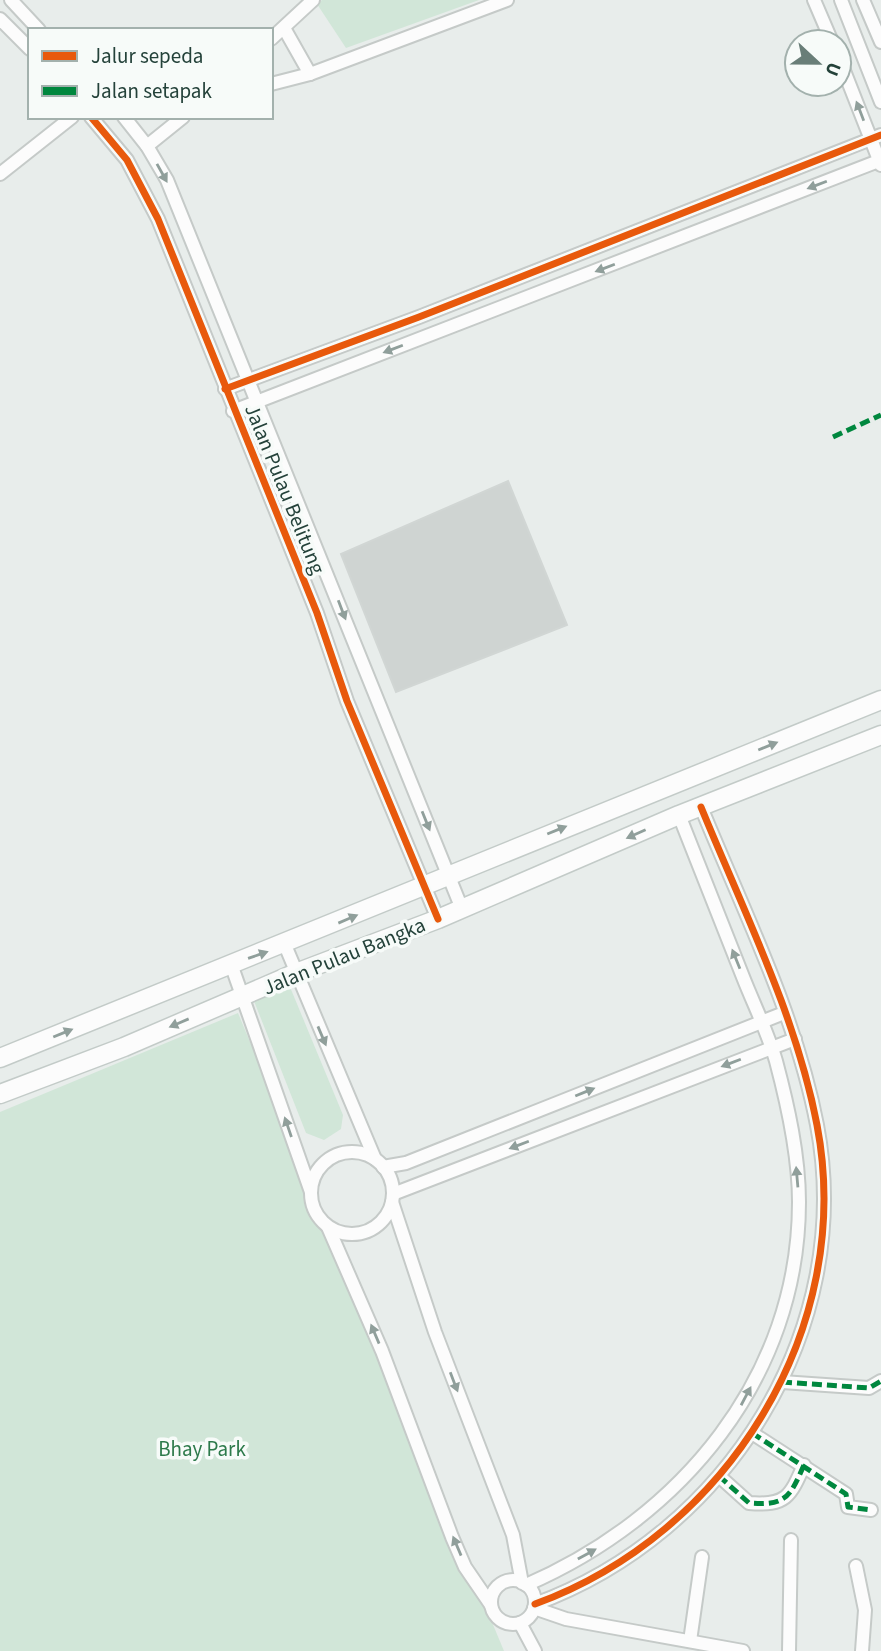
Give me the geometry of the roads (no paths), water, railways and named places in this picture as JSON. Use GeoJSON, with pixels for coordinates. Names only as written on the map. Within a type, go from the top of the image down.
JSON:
{"type":"FeatureCollection","features":[{"type":"Feature","properties":{"kind":"main road","name":"Jalan Pulau Bangka"},"geometry":{"type":"LineString","coordinates":[[0,1058],[231,964],[285,945],[881,700]]}},
{"type":"Feature","properties":{"kind":"main road","name":"Jalan Pulau Bangka"},"geometry":{"type":"LineString","coordinates":[[0,1094],[296,973],[438,919],[679,815],[881,735]]}},
{"type":"Feature","properties":{"kind":"street"},"geometry":{"type":"LineString","coordinates":[[11,0],[36,28]]}},
{"type":"Feature","properties":{"kind":"street"},"geometry":{"type":"LineString","coordinates":[[273,37],[313,0]]}},
{"type":"Feature","properties":{"kind":"street"},"geometry":{"type":"LineString","coordinates":[[273,83],[310,74],[507,0]]}},
{"type":"Feature","properties":{"kind":"street"},"geometry":{"type":"LineString","coordinates":[[814,0],[826,28]]}},
{"type":"Feature","properties":{"kind":"street"},"geometry":{"type":"LineString","coordinates":[[841,0],[881,102]]}},
{"type":"Feature","properties":{"kind":"street"},"geometry":{"type":"LineString","coordinates":[[863,0],[881,42]]}},
{"type":"Feature","properties":{"kind":"street"},"geometry":{"type":"LineString","coordinates":[[0,19],[28,47]]}},
{"type":"Feature","properties":{"kind":"street"},"geometry":{"type":"LineString","coordinates":[[284,27],[310,74]]}},
{"type":"Feature","properties":{"kind":"street"},"geometry":{"type":"LineString","coordinates":[[233,411],[880,162],[876,137],[853,88]]}},
{"type":"Feature","properties":{"kind":"street"},"geometry":{"type":"LineString","coordinates":[[0,174],[69,119]]}},
{"type":"Feature","properties":{"kind":"street","name":"Jalan Pulau Belitung"},"geometry":{"type":"LineString","coordinates":[[93,119],[127,160],[145,191],[438,919]]}},
{"type":"Feature","properties":{"kind":"street","name":"Jalan Pulau Belitung"},"geometry":{"type":"LineString","coordinates":[[126,119],[147,146],[167,180],[462,909]]}},
{"type":"Feature","properties":{"kind":"street"},"geometry":{"type":"LineString","coordinates":[[147,146],[182,119]]}},
{"type":"Feature","properties":{"kind":"street"},"geometry":{"type":"LineString","coordinates":[[225,389],[419,317],[876,137]]}},
{"type":"Feature","properties":{"kind":"street"},"geometry":{"type":"LineString","coordinates":[[534,1606],[581,1586],[637,1549],[681,1514],[719,1476],[752,1433],[782,1382],[811,1307],[819,1260],[822,1218],[817,1129],[795,1039],[701,807]]}},
{"type":"Feature","properties":{"kind":"street"},"geometry":{"type":"LineString","coordinates":[[491,1605],[493,1592],[498,1586],[510,1580],[524,1584],[601,1546],[679,1486],[710,1451],[740,1408],[763,1365],[787,1289],[799,1203],[788,1112],[771,1048],[679,815]]}},
{"type":"Feature","properties":{"kind":"street"},"geometry":{"type":"LineString","coordinates":[[231,964],[317,1215],[328,1227],[382,1351],[465,1567],[499,1620],[507,1624],[520,1623],[530,1616],[534,1595],[524,1584],[513,1535],[435,1332],[392,1198],[390,1178],[379,1163],[285,945]]}},
{"type":"Feature","properties":{"kind":"street"},"geometry":{"type":"LineString","coordinates":[[311,1192],[318,1169],[330,1158],[353,1152],[379,1163],[405,1163],[784,1013]]}},
{"type":"Feature","properties":{"kind":"street"},"geometry":{"type":"LineString","coordinates":[[328,1227],[343,1233],[366,1231],[385,1216],[392,1198],[795,1039]]}},
{"type":"Feature","properties":{"kind":"street"},"geometry":{"type":"LineString","coordinates":[[782,1382],[869,1388],[881,1381]]}},
{"type":"Feature","properties":{"kind":"street"},"geometry":{"type":"LineString","coordinates":[[752,1433],[846,1494],[848,1507],[871,1510]]}},
{"type":"Feature","properties":{"kind":"street"},"geometry":{"type":"LineString","coordinates":[[719,1476],[749,1503],[776,1503],[792,1492],[804,1465]]}},
{"type":"Feature","properties":{"kind":"street"},"geometry":{"type":"LineString","coordinates":[[789,1651],[791,1540]]}},
{"type":"Feature","properties":{"kind":"street"},"geometry":{"type":"LineString","coordinates":[[690,1641],[702,1557]]}},
{"type":"Feature","properties":{"kind":"street"},"geometry":{"type":"LineString","coordinates":[[856,1566],[865,1611],[862,1651]]}},
{"type":"Feature","properties":{"kind":"street"},"geometry":{"type":"LineString","coordinates":[[534,1606],[566,1619],[690,1641],[707,1647],[743,1651]]}},
{"type":"Feature","properties":{"kind":"street"},"geometry":{"type":"LineString","coordinates":[[520,1623],[536,1651]]}},
{"type":"Feature","properties":{"kind":"park label","name":"Bhay Park"},"geometry":{"type":"Point","coordinates":[202,1449]}}]}
